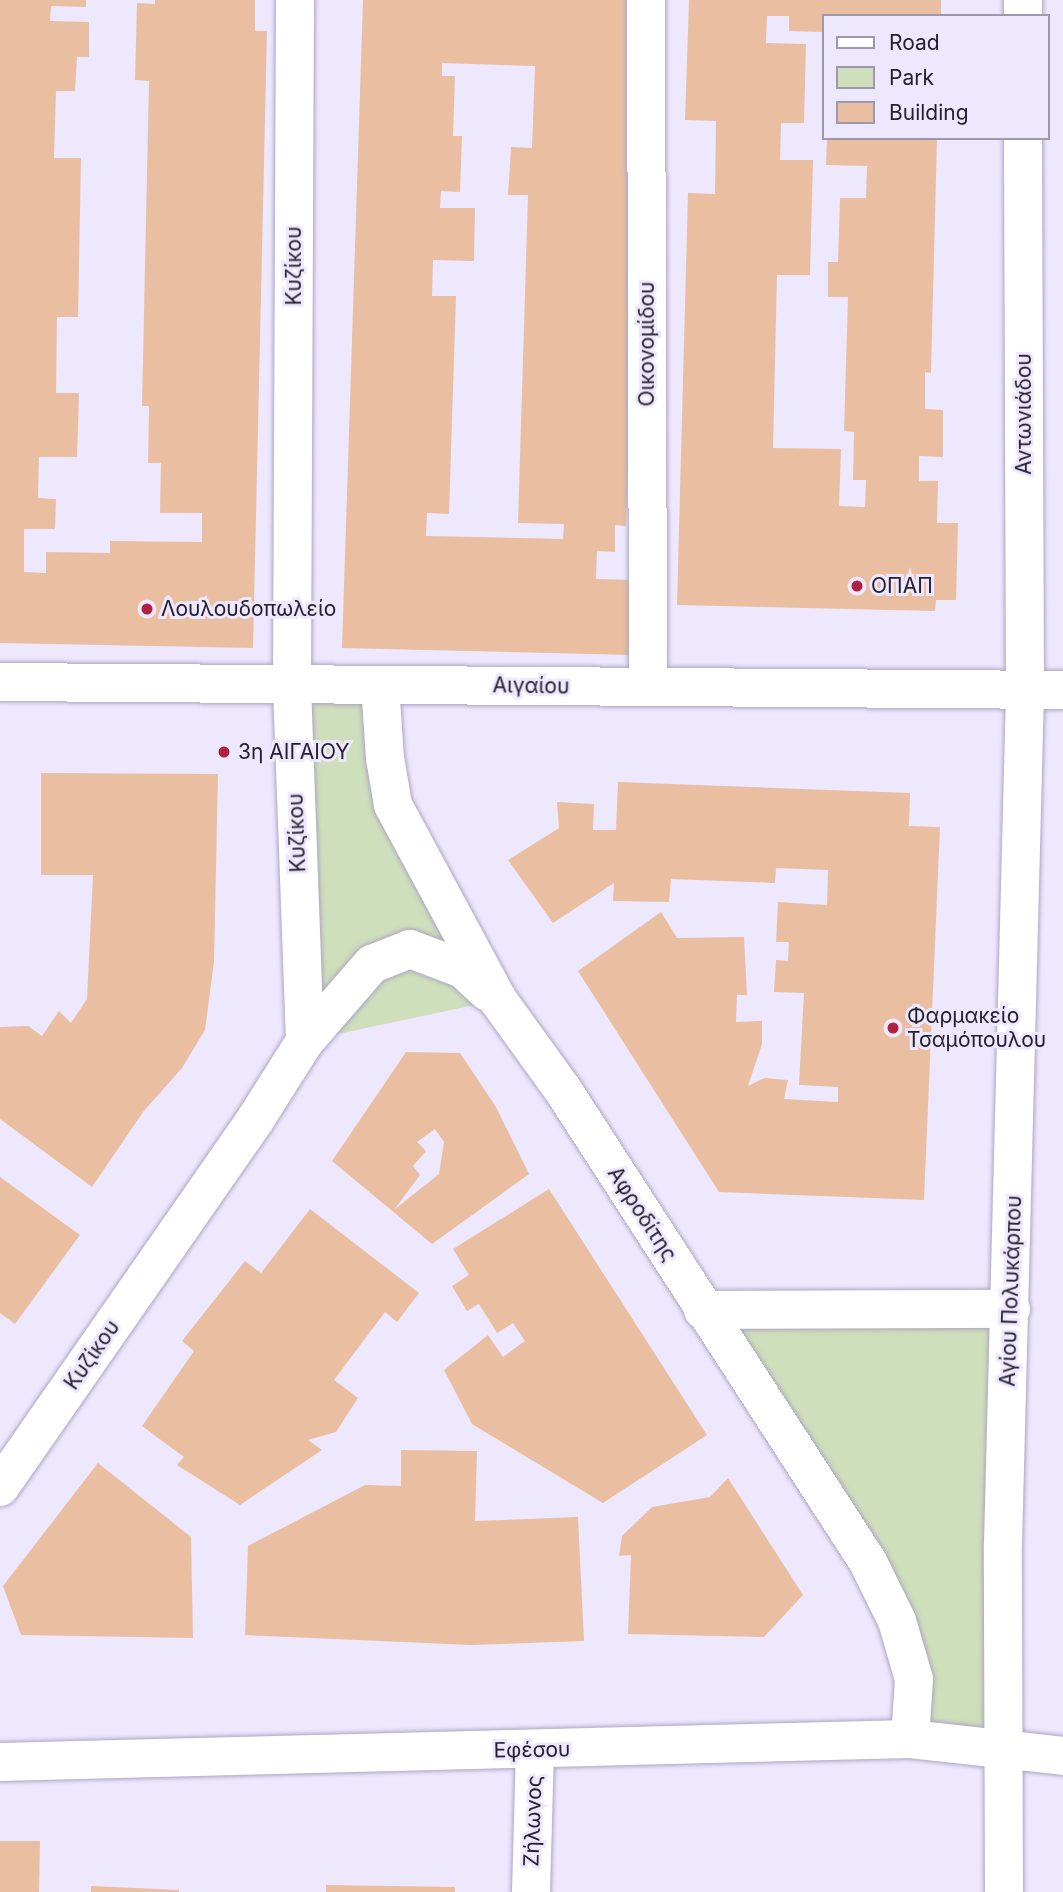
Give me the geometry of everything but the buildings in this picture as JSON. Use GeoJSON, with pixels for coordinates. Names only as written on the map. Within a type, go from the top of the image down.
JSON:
{"type":"FeatureCollection","features":[{"type":"Feature","properties":{"kind":"street","name":"Κυζίκου"},"geometry":{"type":"LineString","coordinates":[[0,1487],[256,1120],[305,1041],[292,684],[295,0]]}},
{"type":"Feature","properties":{"kind":"street","name":"Οικονομίδου"},"geometry":{"type":"LineString","coordinates":[[646,0],[648,687]]}},
{"type":"Feature","properties":{"kind":"street","name":"Αντωνιάδου"},"geometry":{"type":"LineString","coordinates":[[1023,140],[1025,690]]}},
{"type":"Feature","properties":{"kind":"street","name":"Αιγαίου"},"geometry":{"type":"LineString","coordinates":[[0,682],[1063,690]]}},
{"type":"Feature","properties":{"kind":"street","name":"Αφροδίτης"},"geometry":{"type":"LineString","coordinates":[[380,685],[385,758],[393,805],[498,1000],[563,1090],[868,1562],[897,1621],[914,1679],[910,1739]]}},
{"type":"Feature","properties":{"kind":"street","name":"Αγίου Πολυκάρπου"},"geometry":{"type":"LineString","coordinates":[[1004,1892],[1006,1749],[1003,1544],[1025,690]]}},
{"type":"Feature","properties":{"kind":"street"},"geometry":{"type":"LineString","coordinates":[[305,1041],[372,964],[410,949],[463,969],[498,1000]]}},
{"type":"Feature","properties":{"kind":"street"},"geometry":{"type":"LineString","coordinates":[[703,1310],[1011,1309]]}},
{"type":"Feature","properties":{"kind":"street","name":"Εφέσου"},"geometry":{"type":"LineString","coordinates":[[0,1762],[910,1739],[1063,1756]]}},
{"type":"Feature","properties":{"kind":"street","name":"Ζήλωνος"},"geometry":{"type":"LineString","coordinates":[[531,1892],[535,1750]]}},
{"type":"Feature","properties":{"kind":"green space"},"geometry":{"type":"Polygon","coordinates":[[[292,684],[380,685],[385,758],[498,1000],[305,1041],[292,684]]]}},
{"type":"Feature","properties":{"kind":"green space"},"geometry":{"type":"Polygon","coordinates":[[[1011,1309],[1006,1749],[910,1739],[914,1679],[703,1310],[1011,1309]]]}},
{"type":"Feature","properties":{"kind":"place","name":"ΟΠΑΠ"},"geometry":{"type":"Point","coordinates":[857,586]}},
{"type":"Feature","properties":{"kind":"place","name":"Λουλουδοπωλείο"},"geometry":{"type":"Point","coordinates":[147,609]}},
{"type":"Feature","properties":{"kind":"place","name":"3η ΑΙΓΑΙΟΥ"},"geometry":{"type":"Point","coordinates":[224,752]}},
{"type":"Feature","properties":{"kind":"place","name":"Φαρμακείο Τσαμόπουλου"},"geometry":{"type":"Point","coordinates":[893,1028]}}]}
